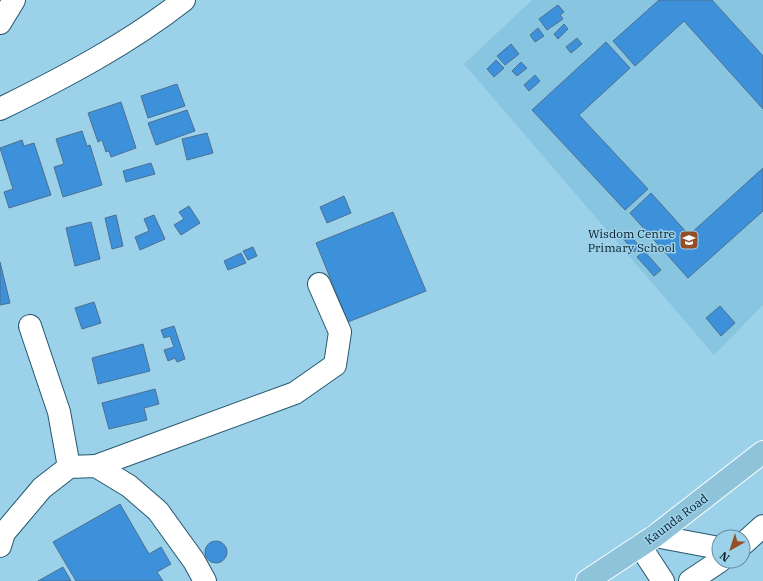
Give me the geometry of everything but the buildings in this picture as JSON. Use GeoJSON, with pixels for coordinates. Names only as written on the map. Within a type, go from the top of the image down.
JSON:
{"type":"FeatureCollection","features":[{"type":"Feature","properties":{"kind":"main road","name":"Kaunda Road"},"geometry":{"type":"LineString","coordinates":[[587,581],[648,541],[762,456]]}},
{"type":"Feature","properties":{"kind":"street"},"geometry":{"type":"LineString","coordinates":[[0,23],[14,0]]}},
{"type":"Feature","properties":{"kind":"street"},"geometry":{"type":"LineString","coordinates":[[0,109],[46,86],[153,24],[184,0]]}},
{"type":"Feature","properties":{"kind":"street"},"geometry":{"type":"LineString","coordinates":[[0,546],[4,533],[42,488],[70,466],[96,466],[295,393],[335,365],[340,332],[319,284]]}},
{"type":"Feature","properties":{"kind":"street"},"geometry":{"type":"LineString","coordinates":[[30,326],[60,412],[70,466]]}},
{"type":"Feature","properties":{"kind":"street"},"geometry":{"type":"LineString","coordinates":[[96,466],[128,486],[158,511],[194,561],[205,581]]}},
{"type":"Feature","properties":{"kind":"street"},"geometry":{"type":"LineString","coordinates":[[751,537],[763,526]]}},
{"type":"Feature","properties":{"kind":"street"},"geometry":{"type":"LineString","coordinates":[[663,581],[648,541],[711,547]]}},
{"type":"Feature","properties":{"kind":"street"},"geometry":{"type":"LineString","coordinates":[[690,581],[711,567]]}},
{"type":"Feature","properties":{"kind":"shaded area","name":"Wisdom Centre Primary School"},"geometry":{"type":"Polygon","coordinates":[[[532,0],[763,0],[763,305],[714,355],[464,64],[532,0]]]}},
{"type":"Feature","properties":{"kind":"place","name":"Wisdom Centre Primary School"},"geometry":{"type":"Point","coordinates":[689,240]}}]}
